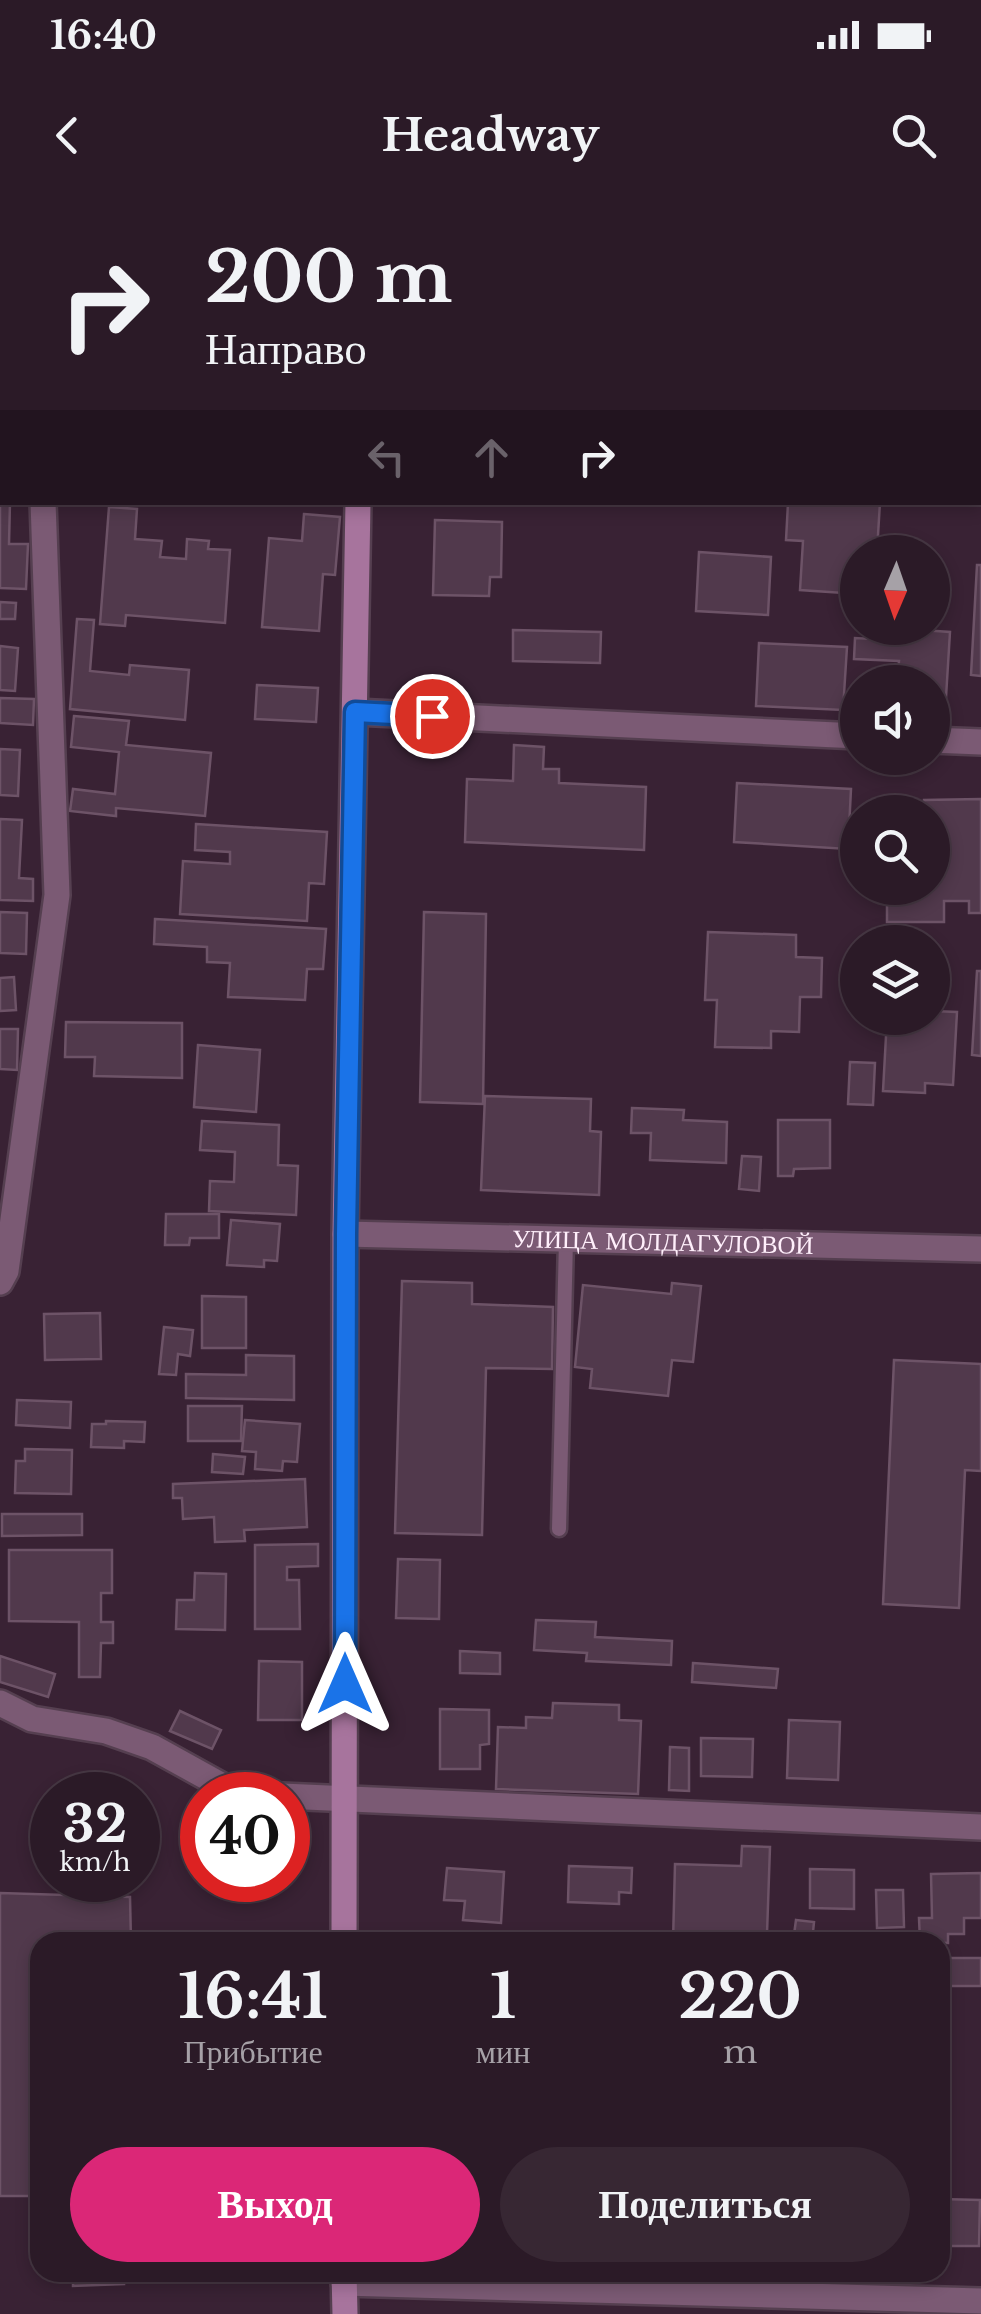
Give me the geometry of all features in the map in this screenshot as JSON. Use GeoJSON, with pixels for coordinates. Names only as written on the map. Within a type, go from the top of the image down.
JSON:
{"type":"FeatureCollection","features":[{"type":"Feature","properties":{"kind":"street"},"geometry":{"type":"LineString","coordinates":[[0,1282],[6,1271],[57,895],[43,505]]}},
{"type":"Feature","properties":{"kind":"street"},"geometry":{"type":"LineString","coordinates":[[344,1932],[346,1234],[358,505]]}},
{"type":"Feature","properties":{"kind":"street"},"geometry":{"type":"LineString","coordinates":[[355,712],[840,735]]}},
{"type":"Feature","properties":{"kind":"street"},"geometry":{"type":"LineString","coordinates":[[950,741],[981,742]]}},
{"type":"Feature","properties":{"kind":"street","name":"УЛИЦА МОЛДАГУЛОВОЙ"},"geometry":{"type":"LineString","coordinates":[[346,1234],[981,1249]]}},
{"type":"Feature","properties":{"kind":"street"},"geometry":{"type":"LineString","coordinates":[[0,1703],[32,1719],[106,1732],[152,1747],[237,1794],[981,1827]]}},
{"type":"Feature","properties":{"kind":"street"},"geometry":{"type":"LineString","coordinates":[[344,2282],[345,2314]]}},
{"type":"Feature","properties":{"kind":"street"},"geometry":{"type":"LineString","coordinates":[[455,2282],[981,2301]]}},
{"type":"Feature","properties":{"kind":"lane"},"geometry":{"type":"LineString","coordinates":[[559,1530],[566,1240]]}},
{"type":"Feature","properties":{"kind":"building"},"geometry":{"type":"Polygon","coordinates":[[[0,505],[10,505],[9,544],[28,544],[26,589],[0,588],[0,505]]]}},
{"type":"Feature","properties":{"kind":"building"},"geometry":{"type":"Polygon","coordinates":[[[788,505],[880,505],[878,535],[840,535],[840,593],[800,590],[803,541],[786,540],[788,505]]]}},
{"type":"Feature","properties":{"kind":"building"},"geometry":{"type":"Polygon","coordinates":[[[109,507],[137,509],[135,539],[162,541],[160,557],[186,559],[187,539],[209,541],[208,549],[230,550],[225,623],[126,615],[125,626],[100,624],[109,507]]]}},
{"type":"Feature","properties":{"kind":"building"},"geometry":{"type":"Polygon","coordinates":[[[304,514],[340,517],[335,575],[323,574],[319,631],[262,627],[269,538],[302,541],[304,514]]]}},
{"type":"Feature","properties":{"kind":"building"},"geometry":{"type":"Polygon","coordinates":[[[435,520],[502,522],[501,577],[490,577],[489,596],[433,595],[435,520]]]}},
{"type":"Feature","properties":{"kind":"building"},"geometry":{"type":"Polygon","coordinates":[[[699,552],[771,557],[768,615],[696,611],[699,552]]]}},
{"type":"Feature","properties":{"kind":"building"},"geometry":{"type":"Polygon","coordinates":[[[977,565],[981,565],[981,676],[971,675],[977,565]]]}},
{"type":"Feature","properties":{"kind":"building"},"geometry":{"type":"Polygon","coordinates":[[[0,602],[16,603],[15,619],[0,619],[0,602]]]}},
{"type":"Feature","properties":{"kind":"building"},"geometry":{"type":"Polygon","coordinates":[[[77,619],[94,620],[90,671],[129,675],[130,665],[189,670],[185,720],[70,709],[77,619]]]}},
{"type":"Feature","properties":{"kind":"building"},"geometry":{"type":"Polygon","coordinates":[[[513,630],[601,632],[600,663],[513,661],[513,630]]]}},
{"type":"Feature","properties":{"kind":"building"},"geometry":{"type":"Polygon","coordinates":[[[759,643],[847,647],[846,665],[840,665],[840,710],[756,706],[759,643]]]}},
{"type":"Feature","properties":{"kind":"building"},"geometry":{"type":"Polygon","coordinates":[[[855,645],[949,645],[948,665],[899,665],[899,661],[854,659],[855,645]]]}},
{"type":"Feature","properties":{"kind":"building"},"geometry":{"type":"Polygon","coordinates":[[[0,646],[18,648],[15,691],[0,690],[0,646]]]}},
{"type":"Feature","properties":{"kind":"building"},"geometry":{"type":"Polygon","coordinates":[[[257,685],[318,688],[316,722],[255,719],[257,685]]]}},
{"type":"Feature","properties":{"kind":"building"},"geometry":{"type":"Polygon","coordinates":[[[0,698],[34,699],[33,725],[0,723],[0,698]]]}},
{"type":"Feature","properties":{"kind":"building"},"geometry":{"type":"Polygon","coordinates":[[[74,716],[129,721],[126,745],[211,753],[205,816],[116,808],[116,816],[70,811],[73,789],[115,794],[119,752],[71,747],[74,716]]]}},
{"type":"Feature","properties":{"kind":"building"},"geometry":{"type":"Polygon","coordinates":[[[514,745],[544,747],[543,769],[559,769],[559,783],[646,787],[644,850],[465,842],[467,779],[513,781],[514,745]]]}},
{"type":"Feature","properties":{"kind":"building"},"geometry":{"type":"Polygon","coordinates":[[[0,749],[20,750],[18,796],[0,795],[0,749]]]}},
{"type":"Feature","properties":{"kind":"building"},"geometry":{"type":"Polygon","coordinates":[[[737,783],[851,789],[851,795],[840,795],[840,849],[734,842],[737,783]]]}},
{"type":"Feature","properties":{"kind":"building"},"geometry":{"type":"Polygon","coordinates":[[[981,799],[981,913],[969,913],[969,901],[950,901],[950,800],[981,799]]]}},
{"type":"Feature","properties":{"kind":"building"},"geometry":{"type":"Polygon","coordinates":[[[0,819],[22,820],[19,878],[33,879],[33,901],[0,900],[0,819]]]}},
{"type":"Feature","properties":{"kind":"building"},"geometry":{"type":"Polygon","coordinates":[[[196,824],[327,832],[324,884],[309,883],[307,921],[180,914],[183,861],[230,864],[230,852],[195,850],[196,824]]]}},
{"type":"Feature","properties":{"kind":"building"},"geometry":{"type":"Polygon","coordinates":[[[887,905],[944,905],[944,922],[887,922],[887,905]]]}},
{"type":"Feature","properties":{"kind":"building"},"geometry":{"type":"Polygon","coordinates":[[[0,912],[27,913],[26,954],[0,953],[0,912]]]}},
{"type":"Feature","properties":{"kind":"building"},"geometry":{"type":"Polygon","coordinates":[[[424,912],[486,914],[483,1104],[420,1102],[424,912]]]}},
{"type":"Feature","properties":{"kind":"building"},"geometry":{"type":"Polygon","coordinates":[[[155,919],[326,929],[323,969],[307,969],[305,1000],[228,997],[230,963],[207,962],[207,947],[154,944],[155,919]]]}},
{"type":"Feature","properties":{"kind":"building"},"geometry":{"type":"Polygon","coordinates":[[[708,932],[796,935],[796,957],[822,958],[821,997],[800,997],[799,1032],[771,1031],[771,1048],[715,1047],[717,1000],[705,1000],[708,932]]]}},
{"type":"Feature","properties":{"kind":"building"},"geometry":{"type":"Polygon","coordinates":[[[977,971],[981,971],[981,1056],[972,1055],[977,971]]]}},
{"type":"Feature","properties":{"kind":"building"},"geometry":{"type":"Polygon","coordinates":[[[14,977],[16,1010],[0,1011],[0,978],[14,977]]]}},
{"type":"Feature","properties":{"kind":"building"},"geometry":{"type":"Polygon","coordinates":[[[950,1012],[957,1012],[953,1085],[925,1083],[925,1093],[883,1091],[886,1035],[950,1035],[950,1012]]]}},
{"type":"Feature","properties":{"kind":"building"},"geometry":{"type":"Polygon","coordinates":[[[66,1022],[182,1023],[182,1078],[94,1076],[95,1057],[65,1057],[66,1022]]]}},
{"type":"Feature","properties":{"kind":"building"},"geometry":{"type":"Polygon","coordinates":[[[0,1029],[18,1029],[17,1070],[0,1069],[0,1029]]]}},
{"type":"Feature","properties":{"kind":"building"},"geometry":{"type":"Polygon","coordinates":[[[198,1045],[260,1050],[256,1112],[194,1107],[198,1045]]]}},
{"type":"Feature","properties":{"kind":"building"},"geometry":{"type":"Polygon","coordinates":[[[850,1062],[875,1063],[873,1105],[848,1104],[850,1062]]]}},
{"type":"Feature","properties":{"kind":"building"},"geometry":{"type":"Polygon","coordinates":[[[485,1096],[591,1099],[590,1131],[601,1132],[599,1195],[481,1190],[485,1096]]]}},
{"type":"Feature","properties":{"kind":"building"},"geometry":{"type":"Polygon","coordinates":[[[632,1108],[684,1110],[683,1120],[727,1122],[726,1163],[650,1160],[651,1133],[631,1133],[632,1108]]]}},
{"type":"Feature","properties":{"kind":"building"},"geometry":{"type":"Polygon","coordinates":[[[778,1120],[830,1120],[830,1168],[794,1169],[793,1176],[778,1176],[778,1120]]]}},
{"type":"Feature","properties":{"kind":"building"},"geometry":{"type":"Polygon","coordinates":[[[202,1121],[279,1125],[278,1165],[298,1166],[296,1215],[209,1211],[210,1181],[234,1182],[235,1152],[200,1150],[202,1121]]]}},
{"type":"Feature","properties":{"kind":"building"},"geometry":{"type":"Polygon","coordinates":[[[742,1156],[761,1157],[759,1191],[739,1189],[742,1156]]]}},
{"type":"Feature","properties":{"kind":"building"},"geometry":{"type":"Polygon","coordinates":[[[166,1214],[219,1214],[219,1238],[190,1238],[189,1245],[165,1245],[166,1214]]]}},
{"type":"Feature","properties":{"kind":"building"},"geometry":{"type":"Polygon","coordinates":[[[231,1220],[280,1224],[277,1261],[264,1260],[264,1267],[227,1265],[231,1220]]]}},
{"type":"Feature","properties":{"kind":"building"},"geometry":{"type":"Polygon","coordinates":[[[402,1281],[472,1283],[472,1304],[553,1307],[552,1369],[486,1368],[482,1535],[395,1533],[402,1281]]]}},
{"type":"Feature","properties":{"kind":"building"},"geometry":{"type":"Polygon","coordinates":[[[672,1283],[701,1286],[693,1362],[672,1360],[668,1396],[590,1388],[592,1369],[575,1367],[583,1285],[671,1294],[672,1283]]]}},
{"type":"Feature","properties":{"kind":"building"},"geometry":{"type":"Polygon","coordinates":[[[202,1296],[246,1297],[246,1348],[202,1348],[202,1296]]]}},
{"type":"Feature","properties":{"kind":"building"},"geometry":{"type":"Polygon","coordinates":[[[100,1313],[101,1359],[45,1360],[44,1314],[100,1313]]]}},
{"type":"Feature","properties":{"kind":"building"},"geometry":{"type":"Polygon","coordinates":[[[164,1327],[193,1330],[190,1356],[178,1354],[176,1375],[159,1374],[164,1327]]]}},
{"type":"Feature","properties":{"kind":"building"},"geometry":{"type":"Polygon","coordinates":[[[246,1355],[294,1356],[294,1400],[186,1398],[186,1374],[246,1375],[246,1355]]]}},
{"type":"Feature","properties":{"kind":"building"},"geometry":{"type":"Polygon","coordinates":[[[894,1360],[981,1364],[981,1471],[965,1470],[959,1608],[883,1604],[894,1360]]]}},
{"type":"Feature","properties":{"kind":"building"},"geometry":{"type":"Polygon","coordinates":[[[17,1400],[71,1402],[70,1428],[16,1425],[17,1400]]]}},
{"type":"Feature","properties":{"kind":"building"},"geometry":{"type":"Polygon","coordinates":[[[188,1406],[242,1406],[241,1441],[188,1441],[188,1406]]]}},
{"type":"Feature","properties":{"kind":"building"},"geometry":{"type":"Polygon","coordinates":[[[245,1420],[300,1424],[297,1462],[283,1461],[282,1471],[255,1469],[256,1452],[242,1451],[245,1420]]]}},
{"type":"Feature","properties":{"kind":"building"},"geometry":{"type":"Polygon","coordinates":[[[145,1422],[144,1442],[124,1441],[124,1448],[91,1447],[92,1424],[145,1422]]]}},
{"type":"Feature","properties":{"kind":"building"},"geometry":{"type":"Polygon","coordinates":[[[25,1449],[72,1450],[71,1494],[15,1493],[16,1461],[25,1461],[25,1449]]]}},
{"type":"Feature","properties":{"kind":"building"},"geometry":{"type":"Polygon","coordinates":[[[213,1454],[245,1457],[243,1474],[212,1472],[213,1454]]]}},
{"type":"Feature","properties":{"kind":"building"},"geometry":{"type":"Polygon","coordinates":[[[305,1479],[307,1527],[244,1530],[245,1541],[215,1542],[214,1517],[183,1519],[182,1498],[173,1498],[173,1484],[305,1479]]]}},
{"type":"Feature","properties":{"kind":"building"},"geometry":{"type":"Polygon","coordinates":[[[2,1514],[82,1514],[82,1535],[2,1536],[2,1514]]]}},
{"type":"Feature","properties":{"kind":"building"},"geometry":{"type":"Polygon","coordinates":[[[318,1544],[318,1566],[287,1567],[287,1580],[299,1580],[300,1629],[255,1629],[255,1545],[318,1544]]]}},
{"type":"Feature","properties":{"kind":"building"},"geometry":{"type":"Polygon","coordinates":[[[9,1550],[112,1550],[112,1593],[101,1593],[101,1622],[113,1622],[113,1643],[101,1643],[100,1677],[79,1677],[79,1622],[9,1621],[9,1550]]]}},
{"type":"Feature","properties":{"kind":"building"},"geometry":{"type":"Polygon","coordinates":[[[398,1559],[440,1560],[439,1619],[396,1618],[398,1559]]]}},
{"type":"Feature","properties":{"kind":"building"},"geometry":{"type":"Polygon","coordinates":[[[195,1573],[226,1574],[225,1630],[176,1629],[177,1600],[194,1600],[195,1573]]]}},
{"type":"Feature","properties":{"kind":"building"},"geometry":{"type":"Polygon","coordinates":[[[536,1620],[596,1622],[595,1637],[672,1641],[671,1665],[586,1661],[587,1653],[534,1650],[536,1620]]]}},
{"type":"Feature","properties":{"kind":"building"},"geometry":{"type":"Polygon","coordinates":[[[460,1651],[500,1653],[500,1674],[460,1673],[460,1651]]]}},
{"type":"Feature","properties":{"kind":"building"},"geometry":{"type":"Polygon","coordinates":[[[0,1656],[55,1674],[48,1697],[0,1682],[0,1656]]]}},
{"type":"Feature","properties":{"kind":"building"},"geometry":{"type":"Polygon","coordinates":[[[259,1661],[302,1662],[302,1720],[258,1720],[259,1661]]]}},
{"type":"Feature","properties":{"kind":"building"},"geometry":{"type":"Polygon","coordinates":[[[693,1663],[778,1669],[776,1688],[692,1682],[693,1663]]]}},
{"type":"Feature","properties":{"kind":"building"},"geometry":{"type":"Polygon","coordinates":[[[553,1703],[619,1705],[619,1720],[641,1721],[638,1794],[496,1789],[498,1727],[526,1728],[526,1717],[552,1718],[553,1703]]]}},
{"type":"Feature","properties":{"kind":"building"},"geometry":{"type":"Polygon","coordinates":[[[440,1709],[489,1710],[489,1744],[480,1745],[480,1769],[440,1769],[440,1709]]]}},
{"type":"Feature","properties":{"kind":"building"},"geometry":{"type":"Polygon","coordinates":[[[180,1711],[221,1730],[212,1749],[170,1731],[180,1711]]]}},
{"type":"Feature","properties":{"kind":"building"},"geometry":{"type":"Polygon","coordinates":[[[789,1720],[840,1722],[838,1780],[787,1778],[789,1720]]]}},
{"type":"Feature","properties":{"kind":"building"},"geometry":{"type":"Polygon","coordinates":[[[701,1738],[753,1739],[752,1777],[701,1776],[701,1738]]]}},
{"type":"Feature","properties":{"kind":"building"},"geometry":{"type":"Polygon","coordinates":[[[670,1747],[689,1748],[689,1791],[669,1790],[670,1747]]]}},
{"type":"Feature","properties":{"kind":"building"},"geometry":{"type":"Polygon","coordinates":[[[742,1846],[770,1847],[767,1932],[673,1932],[675,1864],[741,1866],[742,1846]]]}},
{"type":"Feature","properties":{"kind":"building"},"geometry":{"type":"Polygon","coordinates":[[[569,1866],[632,1868],[631,1893],[619,1892],[619,1904],[568,1902],[569,1866]]]}},
{"type":"Feature","properties":{"kind":"building"},"geometry":{"type":"Polygon","coordinates":[[[447,1868],[504,1872],[501,1923],[463,1920],[465,1901],[444,1900],[447,1868]]]}},
{"type":"Feature","properties":{"kind":"building"},"geometry":{"type":"Polygon","coordinates":[[[810,1869],[854,1870],[854,1909],[810,1908],[810,1869]]]}},
{"type":"Feature","properties":{"kind":"building"},"geometry":{"type":"Polygon","coordinates":[[[981,1873],[981,1918],[964,1918],[964,1934],[920,1932],[919,1918],[932,1918],[931,1874],[981,1873]]]}},
{"type":"Feature","properties":{"kind":"building"},"geometry":{"type":"Polygon","coordinates":[[[876,1890],[903,1890],[904,1927],[877,1928],[876,1890]]]}},
{"type":"Feature","properties":{"kind":"building"},"geometry":{"type":"Polygon","coordinates":[[[0,1893],[30,1894],[30,1902],[130,1902],[131,1932],[30,1932],[30,2196],[0,2196],[0,1893]]]}},
{"type":"Feature","properties":{"kind":"building"},"geometry":{"type":"Polygon","coordinates":[[[796,1920],[814,1922],[813,1932],[794,1932],[796,1920]]]}},
{"type":"Feature","properties":{"kind":"building"},"geometry":{"type":"Polygon","coordinates":[[[950,1958],[981,1958],[981,1986],[950,1986],[950,1958]]]}},
{"type":"Feature","properties":{"kind":"building"},"geometry":{"type":"Polygon","coordinates":[[[950,2199],[980,2200],[979,2246],[950,2246],[950,2199]]]}},
{"type":"Feature","properties":{"kind":"building"},"geometry":{"type":"Polygon","coordinates":[[[73,2282],[124,2284],[73,2286],[73,2282]]]}},
{"type":"Feature","properties":{"kind":"route"},"geometry":{"type":"LineString","coordinates":[[345,1684],[346,1234],[355,712],[432,716]]}}]}
